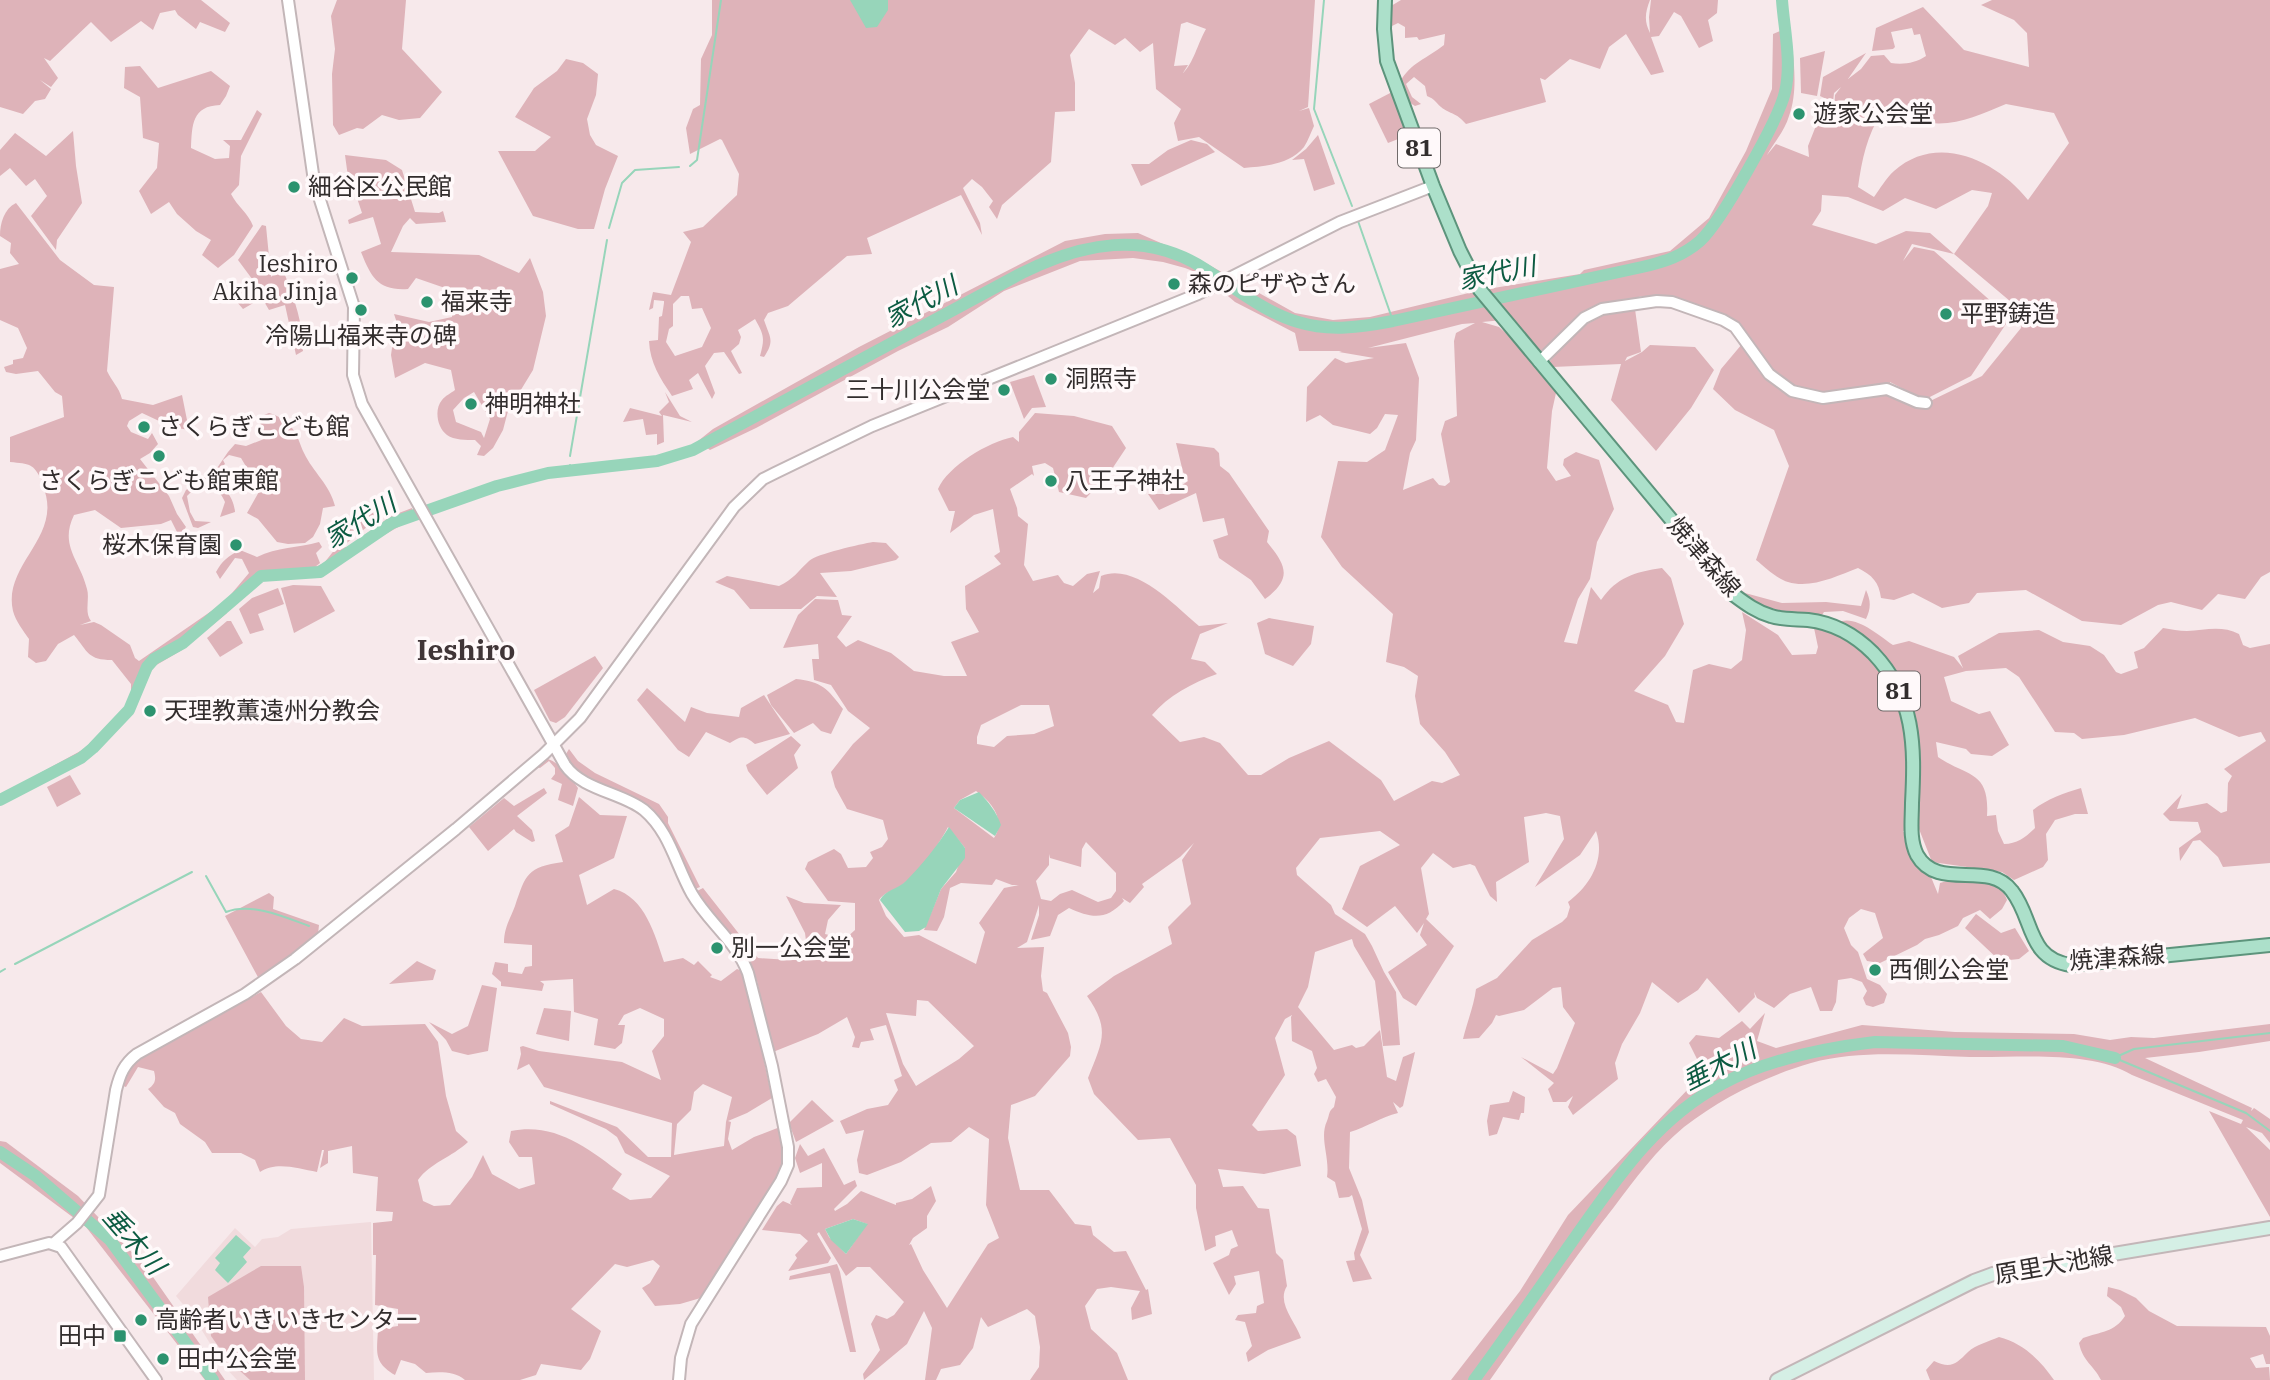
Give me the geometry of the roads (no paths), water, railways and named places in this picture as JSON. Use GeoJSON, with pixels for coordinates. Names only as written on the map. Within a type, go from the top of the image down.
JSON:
{"type":"FeatureCollection","features":[{"type":"Feature","properties":{"kind":"main road","name":"焼津森線"},"geometry":{"type":"LineString","coordinates":[[1385,0],[1387,61],[1433,186],[1460,251],[1480,290],[1734,595],[1773,617],[1821,622],[1844,630],[1874,654],[1884,666],[1899,691],[1911,723],[1914,756],[1912,841],[1916,853],[1928,868],[1946,874],[1995,878],[2008,886],[2020,901],[2036,944],[2049,959],[2060,963],[2071,965],[2270,945]]}},
{"type":"Feature","properties":{"kind":"main road","name":"原里大池線"},"geometry":{"type":"LineString","coordinates":[[1777,1380],[1967,1284],[1993,1274],[2270,1228]]}},
{"type":"Feature","properties":{"kind":"street"},"geometry":{"type":"LineString","coordinates":[[288,0],[314,181],[354,307],[354,381],[362,404],[569,771],[584,782],[642,808],[650,816],[670,844],[692,894],[742,957],[752,986],[783,1120],[788,1165],[781,1181],[691,1324],[681,1358],[679,1380]]}},
{"type":"Feature","properties":{"kind":"street"},"geometry":{"type":"LineString","coordinates":[[0,1256],[54,1243],[92,1207],[102,1187],[120,1075],[127,1062],[245,994],[295,959],[456,830],[553,746],[580,718],[734,507],[763,479],[872,426],[1161,309],[1340,222],[1433,186]]}},
{"type":"Feature","properties":{"kind":"street"},"geometry":{"type":"LineString","coordinates":[[1539,362],[1584,318],[1602,309],[1657,301],[1672,302],[1735,327],[1769,374],[1792,391],[1823,398],[1887,389],[1926,403]]}},
{"type":"Feature","properties":{"kind":"street"},"geometry":{"type":"LineString","coordinates":[[54,1243],[65,1250],[156,1380]]}},
{"type":"Feature","properties":{"kind":"waterway"},"geometry":{"type":"LineString","coordinates":[[690,166],[697,160],[721,0]]}},
{"type":"Feature","properties":{"kind":"waterway"},"geometry":{"type":"LineString","coordinates":[[1324,0],[1314,109],[1352,206]]}},
{"type":"Feature","properties":{"kind":"waterway","name":"家代川"},"geometry":{"type":"LineString","coordinates":[[0,800],[81,758],[93,748],[129,710],[147,667],[154,659],[183,643],[261,576],[320,572],[392,523],[497,486],[548,473],[657,461],[693,450],[1022,273],[1067,254],[1114,245],[1160,249],[1205,269],[1285,318],[1334,328],[1393,321],[1673,258],[1700,241],[1721,214],[1772,124],[1785,92],[1788,69],[1782,0]]}},
{"type":"Feature","properties":{"kind":"waterway"},"geometry":{"type":"LineString","coordinates":[[609,228],[622,183],[635,170],[679,167]]}},
{"type":"Feature","properties":{"kind":"waterway"},"geometry":{"type":"LineString","coordinates":[[1358,221],[1393,321]]}},
{"type":"Feature","properties":{"kind":"waterway"},"geometry":{"type":"LineString","coordinates":[[570,456],[607,240]]}},
{"type":"Feature","properties":{"kind":"waterway","name":"家代川"},"geometry":{"type":"LineString","coordinates":[[570,465],[571,470]]}},
{"type":"Feature","properties":{"kind":"waterway"},"geometry":{"type":"LineString","coordinates":[[15,964],[192,872]]}},
{"type":"Feature","properties":{"kind":"waterway"},"geometry":{"type":"LineString","coordinates":[[206,876],[226,912],[236,909],[257,910],[309,926]]}},
{"type":"Feature","properties":{"kind":"waterway"},"geometry":{"type":"LineString","coordinates":[[0,972],[5,969]]}},
{"type":"Feature","properties":{"kind":"waterway"},"geometry":{"type":"LineString","coordinates":[[2116,1057],[2134,1049],[2270,1033]]}},
{"type":"Feature","properties":{"kind":"waterway","name":"垂木川"},"geometry":{"type":"LineString","coordinates":[[1474,1380],[1623,1171],[1678,1114],[1722,1084],[1777,1061],[1875,1042],[2063,1046],[2115,1058]]}},
{"type":"Feature","properties":{"kind":"waterway"},"geometry":{"type":"LineString","coordinates":[[2115,1058],[2246,1113],[2270,1131]]}},
{"type":"Feature","properties":{"kind":"waterway","name":"垂木川"},"geometry":{"type":"LineString","coordinates":[[0,1152],[36,1176],[110,1240],[213,1380]]}},
{"type":"Feature","properties":{"kind":"place","name":"遊家公会堂"},"geometry":{"type":"Point","coordinates":[1799,114]}},
{"type":"Feature","properties":{"kind":"place","name":"細谷区公民館"},"geometry":{"type":"Point","coordinates":[294,187]}},
{"type":"Feature","properties":{"kind":"place","name":"Ieshiro Akiha Jinja"},"geometry":{"type":"Point","coordinates":[352,278]}},
{"type":"Feature","properties":{"kind":"place","name":"森のピザやさん"},"geometry":{"type":"Point","coordinates":[1174,284]}},
{"type":"Feature","properties":{"kind":"place","name":"福来寺"},"geometry":{"type":"Point","coordinates":[427,302]}},
{"type":"Feature","properties":{"kind":"place","name":"冷陽山福来寺の碑"},"geometry":{"type":"Point","coordinates":[361,310]}},
{"type":"Feature","properties":{"kind":"place","name":"平野鋳造"},"geometry":{"type":"Point","coordinates":[1946,314]}},
{"type":"Feature","properties":{"kind":"place","name":"洞照寺"},"geometry":{"type":"Point","coordinates":[1051,379]}},
{"type":"Feature","properties":{"kind":"place","name":"三十川公会堂"},"geometry":{"type":"Point","coordinates":[1004,390]}},
{"type":"Feature","properties":{"kind":"place","name":"神明神社"},"geometry":{"type":"Point","coordinates":[471,404]}},
{"type":"Feature","properties":{"kind":"place","name":"さくらぎこども館"},"geometry":{"type":"Point","coordinates":[144,427]}},
{"type":"Feature","properties":{"kind":"place","name":"さくらぎこども館東館"},"geometry":{"type":"Point","coordinates":[159,456]}},
{"type":"Feature","properties":{"kind":"place","name":"八王子神社"},"geometry":{"type":"Point","coordinates":[1051,481]}},
{"type":"Feature","properties":{"kind":"place","name":"桜木保育園"},"geometry":{"type":"Point","coordinates":[236,545]}},
{"type":"Feature","properties":{"kind":"place","name":"天理教薫遠州分教会"},"geometry":{"type":"Point","coordinates":[150,711]}},
{"type":"Feature","properties":{"kind":"place","name":"別一公会堂"},"geometry":{"type":"Point","coordinates":[717,948]}},
{"type":"Feature","properties":{"kind":"place","name":"西側公会堂"},"geometry":{"type":"Point","coordinates":[1875,970]}},
{"type":"Feature","properties":{"kind":"place","name":"高齢者いきいきセンター"},"geometry":{"type":"Point","coordinates":[141,1320]}},
{"type":"Feature","properties":{"kind":"place","name":"田中"},"geometry":{"type":"Point","coordinates":[120,1336]}},
{"type":"Feature","properties":{"kind":"place","name":"田中公会堂"},"geometry":{"type":"Point","coordinates":[163,1359]}},
{"type":"Feature","properties":{"kind":"district","name":"Ieshiro"},"geometry":{"type":"Point","coordinates":[466,650]}}]}
